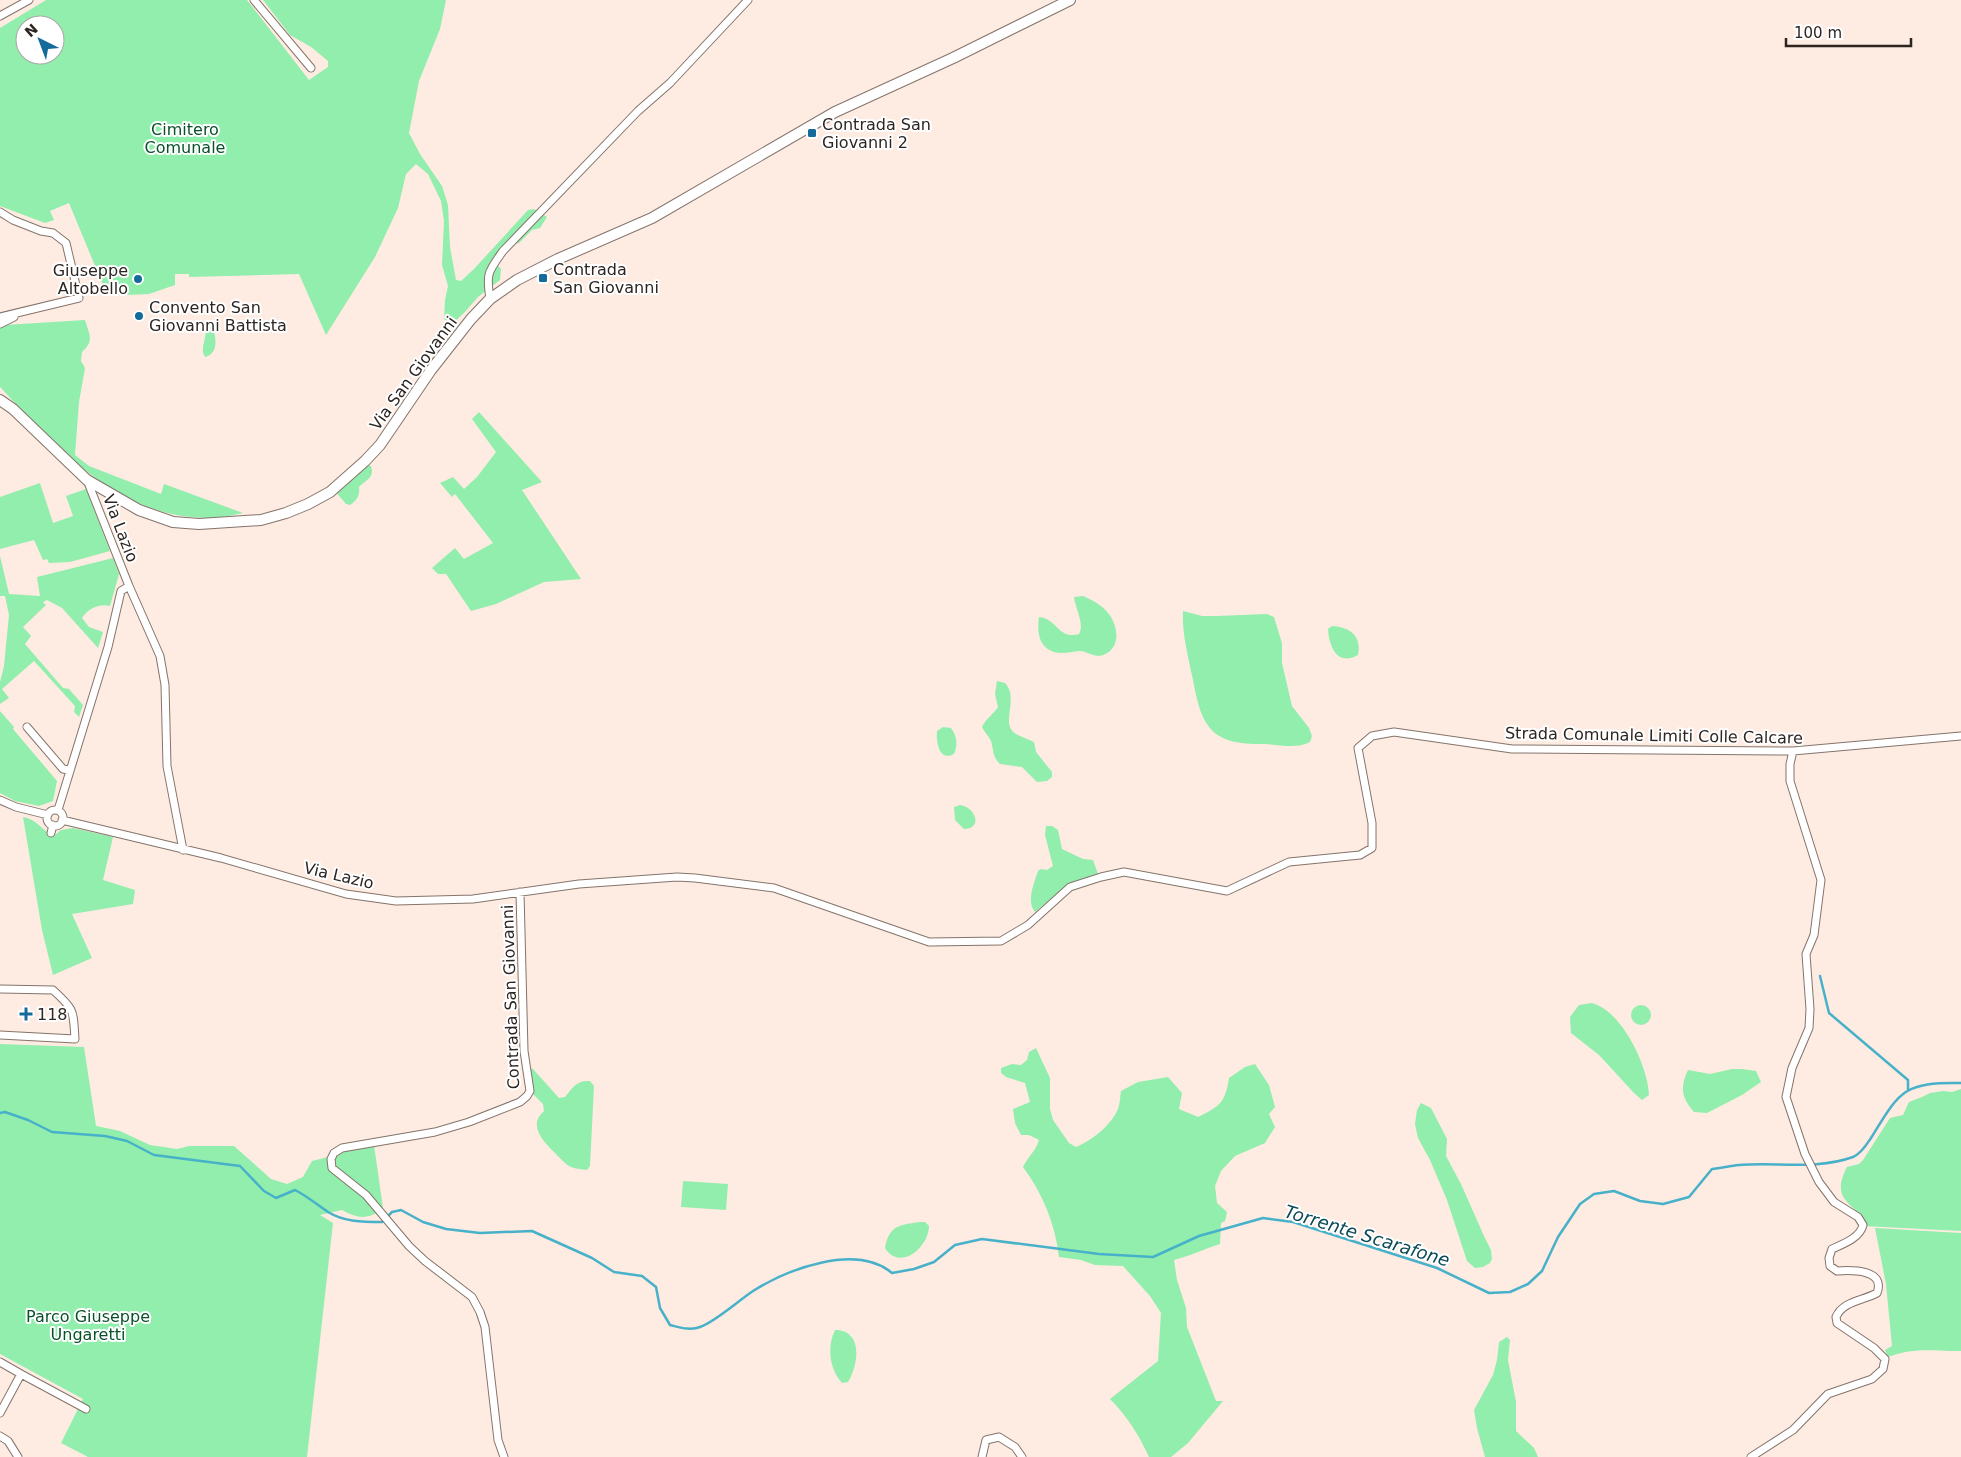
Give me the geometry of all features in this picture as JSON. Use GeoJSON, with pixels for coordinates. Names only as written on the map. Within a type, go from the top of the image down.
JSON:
{"type":"FeatureCollection","features":[{"type":"Feature","properties":{"kind":"main road","name":"Via San Giovanni"},"geometry":{"type":"LineString","coordinates":[[0,393],[13,409],[87,480],[139,510],[173,522],[221,524],[261,520],[308,504],[330,492],[349,477],[380,445],[435,364],[471,319],[490,299],[518,280],[550,263],[652,218],[835,112],[953,58],[1070,0]]}},
{"type":"Feature","properties":{"kind":"main road","name":"Via San Giovanni"},"geometry":{"type":"LineString","coordinates":[[0,400],[13,409]]}},
{"type":"Feature","properties":{"kind":"street"},"geometry":{"type":"LineString","coordinates":[[0,16],[28,0]]}},
{"type":"Feature","properties":{"kind":"street"},"geometry":{"type":"LineString","coordinates":[[254,0],[311,68]]}},
{"type":"Feature","properties":{"kind":"street"},"geometry":{"type":"LineString","coordinates":[[490,299],[487,282],[489,271],[503,251],[638,111],[676,76],[748,0]]}},
{"type":"Feature","properties":{"kind":"street"},"geometry":{"type":"LineString","coordinates":[[0,212],[13,220],[53,234],[66,243],[79,298],[0,317]]}},
{"type":"Feature","properties":{"kind":"street"},"geometry":{"type":"LineString","coordinates":[[0,324],[28,310]]}},
{"type":"Feature","properties":{"kind":"street","name":"Via Lazio"},"geometry":{"type":"LineString","coordinates":[[87,480],[129,586],[160,656],[165,685],[167,766],[183,850]]}},
{"type":"Feature","properties":{"kind":"street","name":"Via Lazio"},"geometry":{"type":"LineString","coordinates":[[58,810],[108,647],[121,591],[129,586]]}},
{"type":"Feature","properties":{"kind":"street"},"geometry":{"type":"LineString","coordinates":[[27,727],[63,769],[69,770]]}},
{"type":"Feature","properties":{"kind":"street","name":"Strada Comunale Limiti Colle Calcare"},"geometry":{"type":"LineString","coordinates":[[520,892],[579,884],[677,877],[694,878],[774,888],[930,942],[1001,941],[1028,925],[1070,888],[1101,877],[1124,872],[1226,892],[1289,862],[1360,855],[1372,848],[1372,823],[1358,748],[1372,736],[1394,732],[1512,749],[1793,751],[1961,736]]}},
{"type":"Feature","properties":{"kind":"street"},"geometry":{"type":"LineString","coordinates":[[1751,1457],[1793,1430],[1828,1394],[1872,1380],[1883,1369],[1885,1359],[1874,1348],[1837,1322],[1838,1312],[1846,1304],[1872,1296],[1877,1293],[1878,1289],[1876,1281],[1864,1272],[1855,1270],[1837,1271],[1830,1266],[1829,1258],[1832,1249],[1860,1232],[1863,1225],[1862,1220],[1834,1202],[1811,1168],[1786,1097],[1792,1068],[1809,1028],[1810,1009],[1806,954],[1814,936],[1821,880],[1790,781],[1790,764],[1793,751]]}},
{"type":"Feature","properties":{"kind":"street"},"geometry":{"type":"LineString","coordinates":[[0,800],[16,807],[48,815]]}},
{"type":"Feature","properties":{"kind":"street"},"geometry":{"type":"LineString","coordinates":[[53,810],[58,810],[62,815],[62,820],[52,829],[48,815],[53,810]]}},
{"type":"Feature","properties":{"kind":"street","name":"Via Lazio"},"geometry":{"type":"LineString","coordinates":[[62,820],[230,861],[346,894],[396,901],[473,899],[520,892]]}},
{"type":"Feature","properties":{"kind":"street","name":"Contrada San Giovanni"},"geometry":{"type":"LineString","coordinates":[[504,1457],[498,1440],[485,1327],[472,1297],[425,1261],[409,1246],[366,1195],[332,1168],[330,1159],[334,1153],[342,1148],[435,1132],[469,1122],[520,1102],[527,1096],[530,1091],[524,1051],[520,892]]}},
{"type":"Feature","properties":{"kind":"street"},"geometry":{"type":"LineString","coordinates":[[0,989],[53,990],[70,1006],[76,1039],[0,1036]]}},
{"type":"Feature","properties":{"kind":"street"},"geometry":{"type":"LineString","coordinates":[[0,1362],[86,1409]]}},
{"type":"Feature","properties":{"kind":"street"},"geometry":{"type":"LineString","coordinates":[[0,1413],[21,1374]]}},
{"type":"Feature","properties":{"kind":"street"},"geometry":{"type":"LineString","coordinates":[[0,1436],[8,1441],[18,1457]]}},
{"type":"Feature","properties":{"kind":"street"},"geometry":{"type":"LineString","coordinates":[[982,1457],[986,1440],[999,1437],[1015,1447],[1022,1457]]}},
{"type":"Feature","properties":{"kind":"green space","name":"Cimitero Comunale"},"geometry":{"type":"Polygon","coordinates":[[[46,0],[247,0],[309,80],[328,67],[328,61],[311,47],[290,35],[263,0],[446,0],[440,29],[419,81],[409,133],[420,154],[442,186],[448,205],[450,247],[456,280],[461,281],[474,269],[528,210],[534,209],[547,217],[540,228],[532,230],[519,243],[503,246],[492,259],[501,269],[500,280],[478,297],[452,324],[444,319],[448,286],[442,265],[444,221],[441,201],[428,174],[416,164],[406,174],[398,208],[375,257],[326,335],[299,274],[189,277],[189,274],[175,274],[175,285],[149,294],[126,295],[126,284],[119,284],[105,290],[69,203],[50,211],[54,220],[45,223],[0,206],[0,28],[15,19],[15,65],[65,65],[65,15],[21,15],[46,0]]]}},
{"type":"Feature","properties":{"kind":"green space"},"geometry":{"type":"Polygon","coordinates":[[[85,320],[90,341],[82,352],[81,361],[85,368],[79,402],[75,455],[89,466],[161,494],[164,484],[243,513],[213,518],[180,516],[149,507],[121,494],[95,478],[70,458],[46,436],[0,387],[0,328],[5,325],[85,320]]]}},
{"type":"Feature","properties":{"kind":"green space"},"geometry":{"type":"Polygon","coordinates":[[[203,321],[211,324],[216,343],[213,352],[205,357],[203,349],[206,331],[203,321]]]}},
{"type":"Feature","properties":{"kind":"green space"},"geometry":{"type":"Polygon","coordinates":[[[479,412],[542,482],[522,490],[581,579],[544,582],[496,604],[471,611],[446,574],[438,574],[432,568],[455,548],[464,559],[493,543],[455,494],[452,497],[440,483],[453,477],[464,489],[477,477],[496,452],[472,419],[479,412]]]}},
{"type":"Feature","properties":{"kind":"green space"},"geometry":{"type":"Polygon","coordinates":[[[366,464],[371,466],[371,476],[359,487],[356,499],[350,505],[346,504],[335,491],[366,464]]]}},
{"type":"Feature","properties":{"kind":"green space"},"geometry":{"type":"Polygon","coordinates":[[[40,483],[53,523],[73,516],[66,496],[86,489],[110,551],[70,562],[49,563],[47,559],[43,560],[34,540],[0,549],[0,497],[40,483]]]}},
{"type":"Feature","properties":{"kind":"green space"},"geometry":{"type":"Polygon","coordinates":[[[0,556],[9,594],[40,596],[37,577],[113,558],[119,574],[110,606],[102,605],[95,607],[82,618],[89,627],[103,632],[98,648],[62,608],[47,600],[43,602],[46,605],[23,627],[31,636],[25,644],[63,688],[69,689],[83,705],[79,717],[74,712],[75,706],[34,661],[2,689],[9,698],[0,704],[0,682],[4,666],[9,615],[5,596],[0,596],[0,556]]]}},
{"type":"Feature","properties":{"kind":"green space"},"geometry":{"type":"Polygon","coordinates":[[[1083,596],[1100,605],[1111,618],[1116,630],[1116,642],[1113,647],[1109,652],[1100,656],[1081,651],[1061,653],[1049,650],[1040,638],[1038,628],[1039,617],[1050,621],[1062,632],[1072,635],[1079,634],[1081,626],[1074,597],[1083,596]]]}},
{"type":"Feature","properties":{"kind":"green space"},"geometry":{"type":"Polygon","coordinates":[[[1183,611],[1202,616],[1267,614],[1274,617],[1282,643],[1282,663],[1292,706],[1309,728],[1312,736],[1310,742],[1294,746],[1244,743],[1223,738],[1208,726],[1197,700],[1185,641],[1183,611]]]}},
{"type":"Feature","properties":{"kind":"green space"},"geometry":{"type":"Polygon","coordinates":[[[1332,626],[1344,628],[1353,634],[1358,643],[1358,655],[1345,658],[1340,657],[1336,653],[1330,642],[1328,629],[1332,626]]]}},
{"type":"Feature","properties":{"kind":"green space"},"geometry":{"type":"Polygon","coordinates":[[[997,681],[1005,683],[1011,696],[1009,724],[1011,730],[1034,742],[1036,752],[1052,772],[1052,777],[1047,781],[1037,782],[1022,767],[1000,764],[996,758],[991,741],[982,727],[998,707],[995,694],[997,681]]]}},
{"type":"Feature","properties":{"kind":"green space"},"geometry":{"type":"Polygon","coordinates":[[[0,711],[57,781],[53,801],[39,806],[15,801],[0,793],[0,711]]]}},
{"type":"Feature","properties":{"kind":"green space"},"geometry":{"type":"Polygon","coordinates":[[[943,727],[951,728],[956,737],[954,754],[949,756],[942,753],[938,745],[937,731],[943,727]]]}},
{"type":"Feature","properties":{"kind":"green space"},"geometry":{"type":"Polygon","coordinates":[[[960,805],[973,813],[975,818],[974,826],[964,829],[955,820],[954,807],[960,805]]]}},
{"type":"Feature","properties":{"kind":"green space"},"geometry":{"type":"Polygon","coordinates":[[[23,817],[55,835],[61,830],[73,828],[113,837],[103,880],[135,890],[133,904],[72,914],[92,958],[53,975],[42,930],[23,817]]]}},
{"type":"Feature","properties":{"kind":"green space"},"geometry":{"type":"Polygon","coordinates":[[[1046,826],[1052,826],[1058,830],[1062,849],[1083,859],[1093,860],[1098,874],[1066,886],[1035,912],[1032,908],[1031,898],[1038,871],[1041,869],[1047,870],[1053,866],[1045,835],[1046,826]]]}},
{"type":"Feature","properties":{"kind":"green space"},"geometry":{"type":"Polygon","coordinates":[[[1592,1003],[1603,1008],[1613,1017],[1631,1041],[1644,1070],[1647,1083],[1649,1095],[1642,1100],[1599,1055],[1571,1033],[1570,1017],[1579,1005],[1592,1003]]]}},
{"type":"Feature","properties":{"kind":"green space"},"geometry":{"type":"Polygon","coordinates":[[[1641,1005],[1648,1008],[1651,1015],[1648,1022],[1641,1025],[1634,1022],[1631,1015],[1634,1008],[1641,1005]]]}},
{"type":"Feature","properties":{"kind":"green space","name":"Parco Giuseppe Ungaretti"},"geometry":{"type":"Polygon","coordinates":[[[0,1044],[84,1047],[96,1126],[120,1131],[150,1145],[177,1149],[189,1146],[234,1146],[271,1179],[287,1184],[303,1177],[312,1161],[336,1157],[340,1153],[374,1145],[383,1208],[373,1215],[363,1217],[342,1210],[320,1215],[333,1223],[307,1457],[88,1457],[61,1443],[83,1399],[0,1354],[0,1044]]]}},
{"type":"Feature","properties":{"kind":"green space"},"geometry":{"type":"Polygon","coordinates":[[[1036,1048],[1050,1078],[1050,1109],[1053,1120],[1069,1143],[1076,1147],[1094,1137],[1105,1127],[1118,1109],[1121,1091],[1138,1082],[1168,1077],[1182,1093],[1179,1109],[1198,1117],[1212,1110],[1220,1103],[1226,1093],[1229,1078],[1245,1067],[1255,1064],[1269,1085],[1275,1107],[1269,1114],[1275,1127],[1265,1143],[1235,1156],[1221,1171],[1215,1186],[1217,1203],[1227,1212],[1225,1221],[1221,1223],[1220,1244],[1174,1260],[1177,1280],[1186,1308],[1187,1327],[1216,1401],[1223,1401],[1188,1443],[1171,1457],[1149,1457],[1132,1426],[1110,1399],[1158,1361],[1161,1313],[1150,1296],[1123,1266],[1095,1265],[1081,1260],[1059,1257],[1047,1210],[1023,1167],[1039,1140],[1029,1135],[1021,1135],[1015,1123],[1013,1109],[1030,1102],[1025,1083],[1006,1077],[1001,1073],[1001,1068],[1012,1064],[1021,1065],[1027,1060],[1029,1052],[1036,1048]]]}},
{"type":"Feature","properties":{"kind":"green space"},"geometry":{"type":"Polygon","coordinates":[[[527,1067],[533,1069],[559,1098],[565,1097],[575,1085],[582,1082],[590,1081],[594,1086],[590,1166],[587,1170],[567,1165],[539,1134],[537,1122],[544,1111],[543,1104],[532,1093],[527,1067]]]}},
{"type":"Feature","properties":{"kind":"green space"},"geometry":{"type":"Polygon","coordinates":[[[1732,1069],[1756,1071],[1761,1082],[1742,1095],[1707,1113],[1694,1112],[1686,1102],[1683,1092],[1688,1070],[1710,1074],[1732,1069]]]}},
{"type":"Feature","properties":{"kind":"green space"},"geometry":{"type":"Polygon","coordinates":[[[1961,1089],[1961,1231],[1864,1226],[1858,1212],[1843,1196],[1841,1189],[1842,1180],[1847,1167],[1859,1164],[1863,1160],[1890,1118],[1903,1115],[1909,1102],[1930,1093],[1952,1092],[1961,1089]]]}},
{"type":"Feature","properties":{"kind":"green space"},"geometry":{"type":"Polygon","coordinates":[[[1421,1103],[1431,1108],[1447,1139],[1446,1156],[1491,1250],[1492,1259],[1490,1263],[1483,1267],[1475,1268],[1467,1261],[1447,1200],[1430,1160],[1418,1138],[1415,1124],[1417,1110],[1421,1103]]]}},
{"type":"Feature","properties":{"kind":"green space"},"geometry":{"type":"Polygon","coordinates":[[[683,1181],[728,1184],[726,1210],[681,1207],[683,1181]]]}},
{"type":"Feature","properties":{"kind":"green space"},"geometry":{"type":"Polygon","coordinates":[[[925,1222],[929,1226],[928,1234],[919,1249],[906,1257],[898,1258],[891,1255],[885,1248],[889,1235],[893,1230],[901,1225],[925,1222]]]}},
{"type":"Feature","properties":{"kind":"green space"},"geometry":{"type":"Polygon","coordinates":[[[1875,1228],[1961,1233],[1961,1351],[1915,1351],[1888,1357],[1885,1350],[1892,1346],[1886,1284],[1875,1228]]]}},
{"type":"Feature","properties":{"kind":"green space"},"geometry":{"type":"Polygon","coordinates":[[[835,1330],[844,1331],[850,1336],[856,1349],[855,1366],[848,1382],[842,1383],[832,1364],[830,1350],[835,1330]]]}},
{"type":"Feature","properties":{"kind":"green space"},"geometry":{"type":"Polygon","coordinates":[[[1507,1337],[1510,1340],[1508,1360],[1516,1402],[1516,1431],[1534,1448],[1538,1457],[1485,1457],[1477,1428],[1474,1410],[1493,1375],[1499,1342],[1507,1337]]]}},
{"type":"Feature","properties":{"kind":"waterway"},"geometry":{"type":"LineString","coordinates":[[1820,976],[1829,1013],[1908,1080],[1908,1089]]}},
{"type":"Feature","properties":{"kind":"waterway","name":"Torrente Scarafone"},"geometry":{"type":"LineString","coordinates":[[0,1113],[5,1112],[28,1120],[52,1132],[105,1136],[127,1141],[154,1155],[240,1166],[264,1191],[276,1198],[295,1190],[328,1212],[347,1220],[382,1222],[392,1212],[401,1210],[423,1222],[446,1229],[480,1233],[532,1231],[592,1258],[614,1272],[642,1276],[656,1287],[660,1308],[670,1325],[692,1329],[712,1321],[753,1291],[768,1283],[784,1275],[822,1262],[860,1260],[877,1264],[892,1273],[914,1269],[934,1262],[955,1245],[982,1239],[1099,1254],[1153,1257],[1199,1236],[1263,1218],[1293,1222],[1437,1268],[1489,1293],[1510,1292],[1528,1284],[1542,1271],[1558,1237],[1580,1204],[1594,1194],[1614,1191],[1640,1201],[1663,1204],[1689,1197],[1712,1169],[1753,1164],[1797,1165],[1825,1163],[1853,1157],[1859,1154],[1889,1109],[1905,1092],[1927,1085],[1961,1083]]}},
{"type":"Feature","properties":{"kind":"place","name":"Contrada San Giovanni 2"},"geometry":{"type":"Point","coordinates":[812,133]}},
{"type":"Feature","properties":{"kind":"place","name":"Contrada San Giovanni"},"geometry":{"type":"Point","coordinates":[543,278]}},
{"type":"Feature","properties":{"kind":"place","name":"Giuseppe Altobello"},"geometry":{"type":"Point","coordinates":[138,279]}},
{"type":"Feature","properties":{"kind":"place","name":"Convento San Giovanni Battista"},"geometry":{"type":"Point","coordinates":[139,316]}},
{"type":"Feature","properties":{"kind":"place","name":"118"},"geometry":{"type":"Point","coordinates":[26,1014]}}]}
